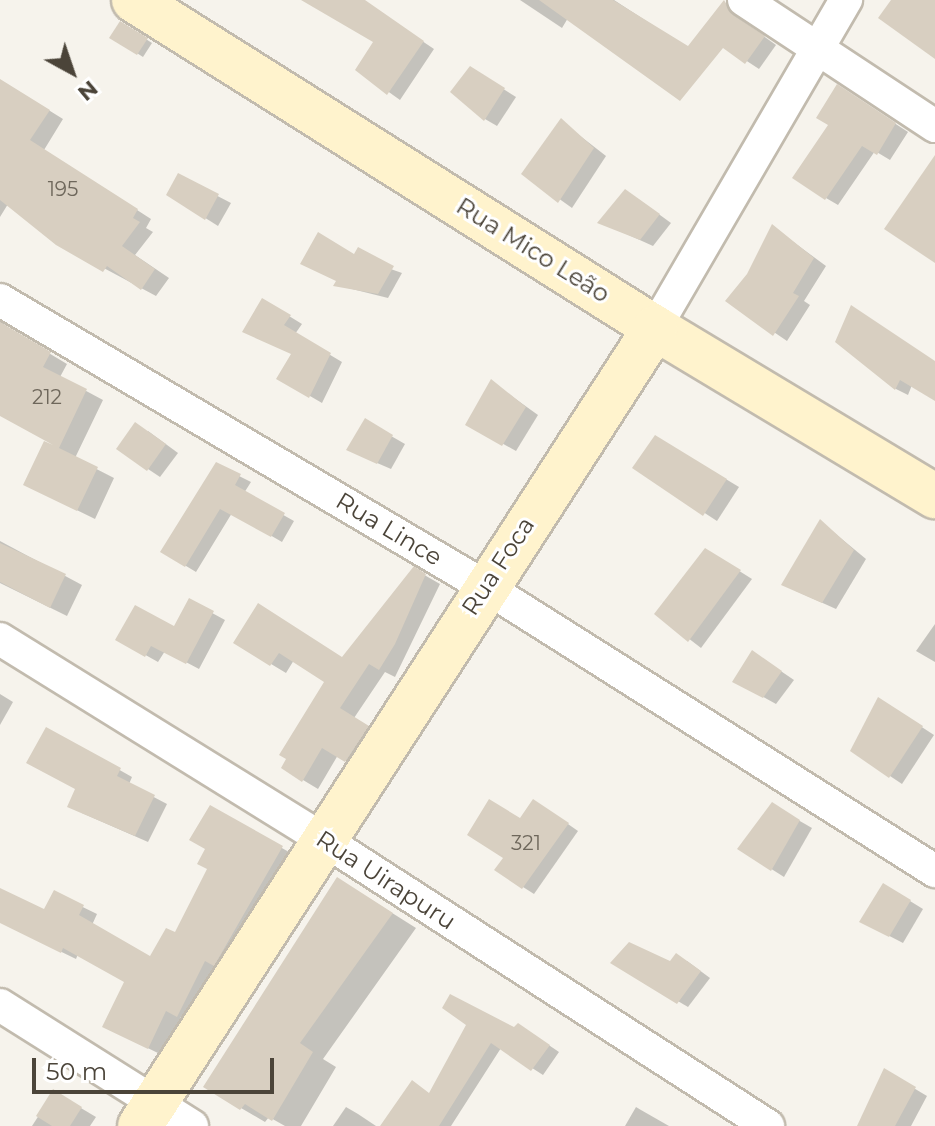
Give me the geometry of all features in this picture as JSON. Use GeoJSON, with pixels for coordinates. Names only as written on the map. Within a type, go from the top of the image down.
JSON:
{"type":"FeatureCollection","features":[{"type":"Feature","properties":{"kind":"street","name":"Rua Mico Leão"},"geometry":{"type":"LineString","coordinates":[[134,0],[655,328],[935,496]]}},
{"type":"Feature","properties":{"kind":"street"},"geometry":{"type":"LineString","coordinates":[[744,0],[935,126]]}},
{"type":"Feature","properties":{"kind":"street","name":"Rua Foca"},"geometry":{"type":"LineString","coordinates":[[147,1114],[321,838],[655,328],[815,46],[846,0]]}},
{"type":"Feature","properties":{"kind":"street","name":"Rua Lince"},"geometry":{"type":"LineString","coordinates":[[0,300],[484,586],[935,871]]}},
{"type":"Feature","properties":{"kind":"street","name":"Rua Uirapuru"},"geometry":{"type":"LineString","coordinates":[[0,639],[321,838],[768,1126]]}},
{"type":"Feature","properties":{"kind":"street"},"geometry":{"type":"LineString","coordinates":[[0,1005],[147,1114],[192,1126]]}},
{"type":"Feature","properties":{"kind":"building"},"geometry":{"type":"Polygon","coordinates":[[[301,0],[365,0],[424,41],[387,95],[355,70],[373,42],[301,0]]]}},
{"type":"Feature","properties":{"kind":"building"},"geometry":{"type":"Polygon","coordinates":[[[539,0],[613,0],[688,46],[724,0],[733,15],[765,36],[745,64],[723,48],[680,101],[539,0]]]}},
{"type":"Feature","properties":{"kind":"building"},"geometry":{"type":"Polygon","coordinates":[[[891,0],[935,0],[935,59],[878,18],[891,0]]]}},
{"type":"Feature","properties":{"kind":"building"},"geometry":{"type":"Polygon","coordinates":[[[120,21],[148,38],[137,55],[109,38],[120,21]]]}},
{"type":"Feature","properties":{"kind":"building"},"geometry":{"type":"Polygon","coordinates":[[[470,66],[505,88],[484,121],[450,92],[470,66]]]}},
{"type":"Feature","properties":{"kind":"building"},"geometry":{"type":"Polygon","coordinates":[[[0,79],[50,110],[30,140],[138,209],[133,218],[140,222],[122,246],[155,269],[141,290],[107,266],[103,272],[56,245],[0,200],[0,79]]]}},
{"type":"Feature","properties":{"kind":"building"},"geometry":{"type":"Polygon","coordinates":[[[837,84],[896,123],[877,155],[862,146],[825,200],[792,178],[828,125],[816,118],[837,84]]]}},
{"type":"Feature","properties":{"kind":"building"},"geometry":{"type":"Polygon","coordinates":[[[561,118],[594,148],[558,203],[521,174],[561,118]]]}},
{"type":"Feature","properties":{"kind":"building"},"geometry":{"type":"Polygon","coordinates":[[[935,155],[935,263],[884,229],[935,155]]]}},
{"type":"Feature","properties":{"kind":"building"},"geometry":{"type":"Polygon","coordinates":[[[178,173],[219,194],[205,220],[166,195],[178,173]]]}},
{"type":"Feature","properties":{"kind":"building"},"geometry":{"type":"Polygon","coordinates":[[[625,189],[660,214],[640,240],[597,223],[625,189]]]}},
{"type":"Feature","properties":{"kind":"building"},"geometry":{"type":"Polygon","coordinates":[[[772,224],[814,258],[793,293],[799,296],[773,336],[725,301],[747,274],[772,224]]]}},
{"type":"Feature","properties":{"kind":"building"},"geometry":{"type":"Polygon","coordinates":[[[318,232],[354,254],[358,247],[394,266],[378,294],[333,286],[336,281],[300,264],[318,232]]]}},
{"type":"Feature","properties":{"kind":"building"},"geometry":{"type":"Polygon","coordinates":[[[262,298],[291,315],[284,325],[331,353],[309,398],[276,379],[291,354],[242,332],[262,298]]]}},
{"type":"Feature","properties":{"kind":"building"},"geometry":{"type":"Polygon","coordinates":[[[851,305],[935,361],[935,401],[900,380],[895,390],[835,342],[851,305]]]}},
{"type":"Feature","properties":{"kind":"building"},"geometry":{"type":"Polygon","coordinates":[[[0,322],[51,352],[43,367],[87,389],[59,448],[98,467],[77,511],[23,485],[44,441],[53,445],[0,416],[0,322]]]}},
{"type":"Feature","properties":{"kind":"building"},"geometry":{"type":"Polygon","coordinates":[[[491,379],[526,407],[502,446],[465,425],[491,379]]]}},
{"type":"Feature","properties":{"kind":"building"},"geometry":{"type":"Polygon","coordinates":[[[365,418],[393,435],[377,464],[346,450],[365,418]]]}},
{"type":"Feature","properties":{"kind":"building"},"geometry":{"type":"Polygon","coordinates":[[[135,422],[166,444],[147,471],[116,449],[135,422]]]}},
{"type":"Feature","properties":{"kind":"building"},"geometry":{"type":"Polygon","coordinates":[[[655,435],[727,479],[703,516],[632,468],[655,435]]]}},
{"type":"Feature","properties":{"kind":"building"},"geometry":{"type":"Polygon","coordinates":[[[216,462],[241,474],[235,485],[285,513],[271,537],[220,509],[185,567],[160,552],[216,462]]]}},
{"type":"Feature","properties":{"kind":"building"},"geometry":{"type":"Polygon","coordinates":[[[820,519],[854,550],[822,603],[781,585],[820,519]]]}},
{"type":"Feature","properties":{"kind":"building"},"geometry":{"type":"Polygon","coordinates":[[[0,543],[66,574],[50,608],[0,582],[0,543]]]}},
{"type":"Feature","properties":{"kind":"building"},"geometry":{"type":"Polygon","coordinates":[[[705,548],[741,570],[688,642],[654,614],[705,548]]]}},
{"type":"Feature","properties":{"kind":"building"},"geometry":{"type":"Polygon","coordinates":[[[414,566],[426,574],[395,644],[379,670],[369,664],[340,708],[369,726],[345,762],[322,748],[302,782],[281,768],[286,759],[279,755],[324,682],[279,653],[270,666],[233,643],[258,603],[342,657],[414,566]]]}},
{"type":"Feature","properties":{"kind":"building"},"geometry":{"type":"Polygon","coordinates":[[[189,598],[214,611],[186,664],[151,646],[145,657],[115,640],[135,605],[174,626],[189,598]]]}},
{"type":"Feature","properties":{"kind":"building"},"geometry":{"type":"Polygon","coordinates":[[[752,650],[782,671],[763,698],[732,682],[752,650]]]}},
{"type":"Feature","properties":{"kind":"building"},"geometry":{"type":"Polygon","coordinates":[[[878,697],[923,726],[889,778],[850,751],[878,697]]]}},
{"type":"Feature","properties":{"kind":"building"},"geometry":{"type":"Polygon","coordinates":[[[46,727],[121,768],[117,776],[155,795],[135,836],[67,807],[75,789],[26,763],[46,727]]]}},
{"type":"Feature","properties":{"kind":"building"},"geometry":{"type":"Polygon","coordinates":[[[489,799],[520,818],[533,799],[569,823],[522,889],[494,870],[503,858],[467,835],[489,799]]]}},
{"type":"Feature","properties":{"kind":"building"},"geometry":{"type":"Polygon","coordinates":[[[772,802],[800,820],[771,871],[737,849],[772,802]]]}},
{"type":"Feature","properties":{"kind":"building"},"geometry":{"type":"Polygon","coordinates":[[[210,805],[283,846],[214,966],[205,961],[177,1017],[166,1011],[148,1049],[102,1027],[124,982],[63,948],[61,953],[0,923],[0,888],[44,909],[54,890],[84,905],[79,915],[150,956],[166,928],[175,932],[207,869],[197,864],[205,849],[189,840],[210,805]]]}},
{"type":"Feature","properties":{"kind":"building"},"geometry":{"type":"Polygon","coordinates":[[[337,877],[393,913],[300,1043],[313,1052],[272,1121],[245,1104],[240,1110],[203,1087],[337,877]]]}},
{"type":"Feature","properties":{"kind":"building"},"geometry":{"type":"Polygon","coordinates":[[[883,883],[911,900],[889,937],[859,922],[883,883]]]}},
{"type":"Feature","properties":{"kind":"building"},"geometry":{"type":"Polygon","coordinates":[[[629,942],[670,961],[676,953],[701,971],[677,1004],[610,963],[629,942]]]}},
{"type":"Feature","properties":{"kind":"building"},"geometry":{"type":"Polygon","coordinates":[[[450,994],[514,1027],[518,1023],[550,1045],[531,1071],[491,1043],[439,1126],[380,1126],[412,1080],[429,1093],[466,1025],[442,1008],[450,994]]]}},
{"type":"Feature","properties":{"kind":"building"},"geometry":{"type":"Polygon","coordinates":[[[884,1068],[916,1087],[895,1126],[857,1126],[884,1068]]]}},
{"type":"Feature","properties":{"kind":"building"},"geometry":{"type":"Polygon","coordinates":[[[53,1089],[82,1107],[70,1126],[52,1126],[36,1116],[53,1089]]]}}]}
